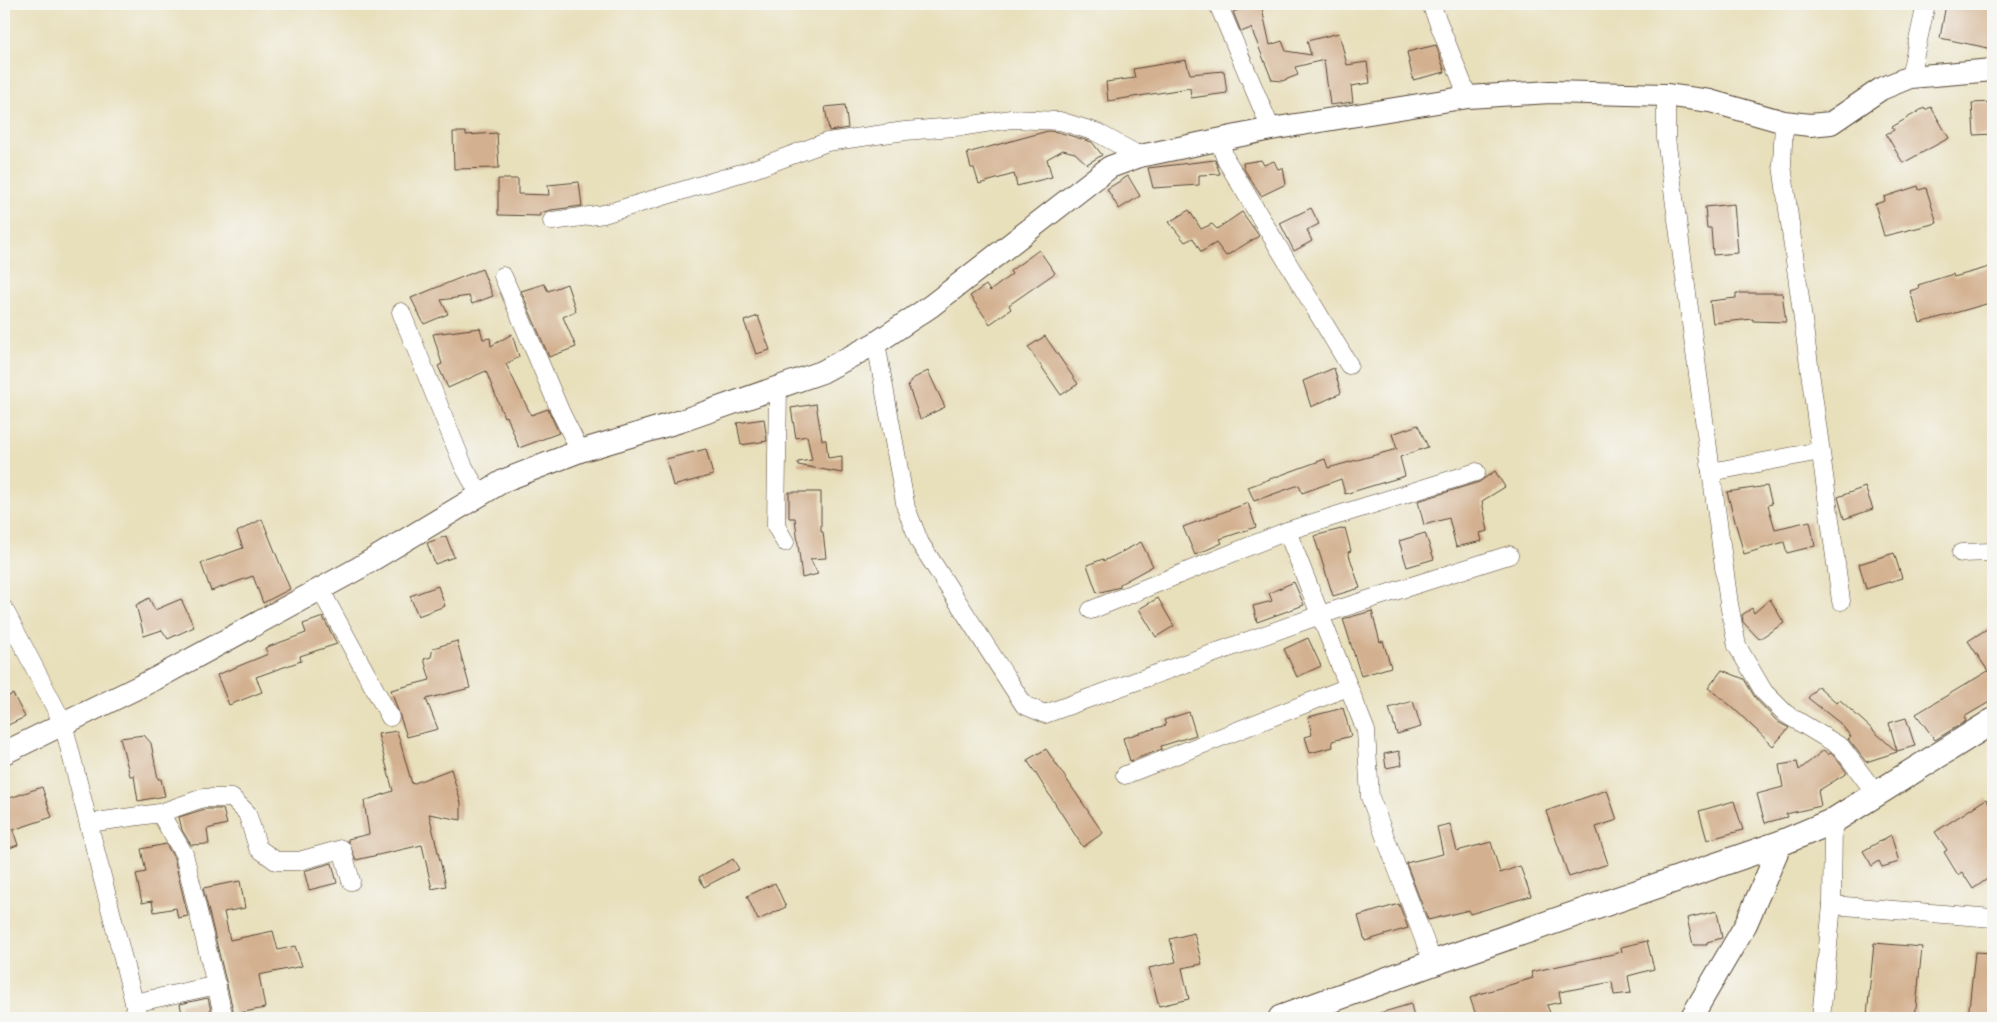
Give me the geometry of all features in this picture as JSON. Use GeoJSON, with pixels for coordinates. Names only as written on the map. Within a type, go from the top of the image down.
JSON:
{"type":"FeatureCollection","features":[{"type":"Feature","properties":{"kind":"main road"},"geometry":{"type":"LineString","coordinates":[[1281,1018],[1433,963],[1781,843],[1833,821],[1993,721]]}},
{"type":"Feature","properties":{"kind":"street"},"geometry":{"type":"LineString","coordinates":[[1218,4],[1272,129]]}},
{"type":"Feature","properties":{"kind":"street"},"geometry":{"type":"LineString","coordinates":[[1431,4],[1468,97]]}},
{"type":"Feature","properties":{"kind":"street"},"geometry":{"type":"LineString","coordinates":[[1910,77],[1926,4]]}},
{"type":"Feature","properties":{"kind":"street"},"geometry":{"type":"LineString","coordinates":[[4,753],[155,679],[320,589],[505,480],[580,451],[681,421],[822,372],[876,343],[931,306],[1110,167],[1140,156],[1272,129],[1468,97],[1550,92],[1666,95],[1710,101],[1784,122],[1810,125],[1831,123],[1881,89],[1910,77],[1993,70]]}},
{"type":"Feature","properties":{"kind":"street"},"geometry":{"type":"LineString","coordinates":[[1666,95],[1666,138],[1737,646],[1764,692],[1786,714],[1841,747],[1876,794]]}},
{"type":"Feature","properties":{"kind":"street"},"geometry":{"type":"LineString","coordinates":[[552,221],[604,214],[751,170],[827,142],[905,131],[966,126],[1011,118],[1060,121],[1096,132],[1140,156]]}},
{"type":"Feature","properties":{"kind":"street"},"geometry":{"type":"LineString","coordinates":[[1784,122],[1782,165],[1841,602]]}},
{"type":"Feature","properties":{"kind":"street"},"geometry":{"type":"LineString","coordinates":[[1219,140],[1226,160],[1349,365]]}},
{"type":"Feature","properties":{"kind":"street"},"geometry":{"type":"LineString","coordinates":[[503,276],[561,413],[580,451]]}},
{"type":"Feature","properties":{"kind":"street"},"geometry":{"type":"LineString","coordinates":[[401,312],[464,467],[480,495]]}},
{"type":"Feature","properties":{"kind":"street"},"geometry":{"type":"LineString","coordinates":[[876,343],[906,508],[920,543],[1024,705],[1045,714],[1320,614],[1509,554]]}},
{"type":"Feature","properties":{"kind":"street"},"geometry":{"type":"LineString","coordinates":[[778,387],[776,526],[785,542]]}},
{"type":"Feature","properties":{"kind":"street"},"geometry":{"type":"LineString","coordinates":[[1712,472],[1820,451]]}},
{"type":"Feature","properties":{"kind":"street"},"geometry":{"type":"LineString","coordinates":[[1091,610],[1287,530],[1476,472]]}},
{"type":"Feature","properties":{"kind":"street"},"geometry":{"type":"LineString","coordinates":[[1287,530],[1366,730],[1370,797],[1433,963]]}},
{"type":"Feature","properties":{"kind":"street"},"geometry":{"type":"LineString","coordinates":[[1960,552],[1993,552]]}},
{"type":"Feature","properties":{"kind":"street"},"geometry":{"type":"LineString","coordinates":[[320,589],[390,717]]}},
{"type":"Feature","properties":{"kind":"street"},"geometry":{"type":"LineString","coordinates":[[4,609],[63,723],[136,1010],[217,986]]}},
{"type":"Feature","properties":{"kind":"street"},"geometry":{"type":"LineString","coordinates":[[1125,775],[1348,687]]}},
{"type":"Feature","properties":{"kind":"street"},"geometry":{"type":"LineString","coordinates":[[89,823],[160,813],[203,798],[232,798],[246,812],[258,848],[276,861],[299,860],[342,849],[351,881]]}},
{"type":"Feature","properties":{"kind":"street"},"geometry":{"type":"LineString","coordinates":[[160,813],[184,854],[224,1018]]}},
{"type":"Feature","properties":{"kind":"street"},"geometry":{"type":"LineString","coordinates":[[1821,1018],[1832,905],[1833,821]]}},
{"type":"Feature","properties":{"kind":"street"},"geometry":{"type":"LineString","coordinates":[[1691,1018],[1746,924],[1781,843]]}},
{"type":"Feature","properties":{"kind":"street"},"geometry":{"type":"LineString","coordinates":[[1832,905],[1993,918]]}},
{"type":"Feature","properties":{"kind":"building"},"geometry":{"type":"Polygon","coordinates":[[[1252,4],[1261,4],[1270,45],[1282,41],[1286,51],[1311,55],[1307,41],[1339,33],[1347,65],[1367,62],[1370,83],[1351,86],[1353,102],[1330,105],[1324,60],[1295,67],[1298,75],[1282,81],[1272,80],[1251,28],[1241,32],[1233,12],[1252,4]]]}},
{"type":"Feature","properties":{"kind":"building"},"geometry":{"type":"Polygon","coordinates":[[[1946,4],[1993,4],[1993,49],[1940,38],[1946,4]]]}},
{"type":"Feature","properties":{"kind":"building"},"geometry":{"type":"Polygon","coordinates":[[[1436,45],[1445,72],[1413,80],[1407,52],[1436,45]]]}},
{"type":"Feature","properties":{"kind":"building"},"geometry":{"type":"Polygon","coordinates":[[[1186,60],[1190,74],[1224,71],[1227,93],[1191,98],[1190,88],[1108,101],[1106,82],[1135,78],[1133,69],[1186,60]]]}},
{"type":"Feature","properties":{"kind":"building"},"geometry":{"type":"Polygon","coordinates":[[[1993,102],[1993,134],[1974,135],[1972,103],[1993,102]]]}},
{"type":"Feature","properties":{"kind":"building"},"geometry":{"type":"Polygon","coordinates":[[[845,105],[848,128],[829,131],[825,107],[845,105]]]}},
{"type":"Feature","properties":{"kind":"building"},"geometry":{"type":"Polygon","coordinates":[[[1931,107],[1949,138],[1903,163],[1886,134],[1894,130],[1892,127],[1924,108],[1925,110],[1931,107]]]}},
{"type":"Feature","properties":{"kind":"building"},"geometry":{"type":"Polygon","coordinates":[[[1048,131],[1092,142],[1102,155],[1087,164],[1075,153],[1063,150],[1047,159],[1052,177],[1017,186],[1014,174],[979,184],[974,168],[971,168],[967,153],[1048,131]]]}},
{"type":"Feature","properties":{"kind":"building"},"geometry":{"type":"Polygon","coordinates":[[[453,132],[466,132],[466,135],[497,133],[499,168],[454,169],[453,132]]]}},
{"type":"Feature","properties":{"kind":"building"},"geometry":{"type":"Polygon","coordinates":[[[1215,160],[1220,174],[1199,175],[1199,185],[1153,188],[1148,168],[1215,160]]]}},
{"type":"Feature","properties":{"kind":"building"},"geometry":{"type":"Polygon","coordinates":[[[1261,160],[1264,165],[1274,161],[1278,169],[1283,168],[1286,184],[1261,196],[1244,169],[1243,163],[1261,160]]]}},
{"type":"Feature","properties":{"kind":"building"},"geometry":{"type":"Polygon","coordinates":[[[1128,176],[1140,196],[1119,209],[1107,189],[1128,176]]]}},
{"type":"Feature","properties":{"kind":"building"},"geometry":{"type":"Polygon","coordinates":[[[498,179],[518,179],[518,194],[549,195],[548,185],[579,182],[582,206],[551,210],[540,213],[540,216],[498,215],[498,179]]]}},
{"type":"Feature","properties":{"kind":"building"},"geometry":{"type":"Polygon","coordinates":[[[1918,186],[1919,190],[1926,188],[1937,223],[1884,236],[1875,204],[1885,201],[1884,197],[1918,186]]]}},
{"type":"Feature","properties":{"kind":"building"},"geometry":{"type":"Polygon","coordinates":[[[1734,204],[1738,253],[1713,255],[1711,228],[1707,228],[1705,207],[1734,204]]]}},
{"type":"Feature","properties":{"kind":"building"},"geometry":{"type":"Polygon","coordinates":[[[1311,208],[1319,224],[1307,230],[1312,241],[1294,251],[1280,223],[1311,208]]]}},
{"type":"Feature","properties":{"kind":"building"},"geometry":{"type":"Polygon","coordinates":[[[1189,210],[1201,229],[1212,224],[1217,229],[1242,212],[1259,236],[1226,256],[1216,243],[1201,252],[1193,238],[1185,242],[1169,222],[1189,210]]]}},
{"type":"Feature","properties":{"kind":"building"},"geometry":{"type":"Polygon","coordinates":[[[1039,250],[1055,273],[1009,305],[1011,309],[990,324],[970,296],[986,285],[990,291],[1012,274],[1010,271],[1039,250]]]}},
{"type":"Feature","properties":{"kind":"building"},"geometry":{"type":"Polygon","coordinates":[[[1993,266],[1993,302],[1920,323],[1910,291],[1919,288],[1918,285],[1953,274],[1954,277],[1993,266]]]}},
{"type":"Feature","properties":{"kind":"building"},"geometry":{"type":"Polygon","coordinates":[[[482,269],[493,296],[472,304],[469,296],[441,300],[448,314],[424,324],[411,298],[482,269]]]}},
{"type":"Feature","properties":{"kind":"building"},"geometry":{"type":"Polygon","coordinates":[[[544,284],[548,291],[567,284],[576,311],[563,317],[576,347],[549,357],[521,291],[544,284]]]}},
{"type":"Feature","properties":{"kind":"building"},"geometry":{"type":"Polygon","coordinates":[[[1736,293],[1782,293],[1786,322],[1753,321],[1753,319],[1713,323],[1710,301],[1736,298],[1736,293]]]}},
{"type":"Feature","properties":{"kind":"building"},"geometry":{"type":"Polygon","coordinates":[[[758,316],[770,350],[756,354],[744,321],[758,316]]]}},
{"type":"Feature","properties":{"kind":"building"},"geometry":{"type":"Polygon","coordinates":[[[480,328],[483,339],[490,338],[491,346],[512,334],[519,357],[506,364],[531,415],[548,409],[559,433],[519,448],[507,416],[504,417],[486,371],[448,388],[438,366],[442,364],[433,334],[480,328]]]}},
{"type":"Feature","properties":{"kind":"building"},"geometry":{"type":"Polygon","coordinates":[[[1045,336],[1078,384],[1061,395],[1028,347],[1045,336]]]}},
{"type":"Feature","properties":{"kind":"building"},"geometry":{"type":"Polygon","coordinates":[[[1334,368],[1341,393],[1311,407],[1303,381],[1334,368]]]}},
{"type":"Feature","properties":{"kind":"building"},"geometry":{"type":"Polygon","coordinates":[[[928,371],[945,407],[920,419],[908,385],[912,379],[928,371]]]}},
{"type":"Feature","properties":{"kind":"building"},"geometry":{"type":"Polygon","coordinates":[[[816,404],[822,440],[826,440],[828,458],[842,456],[842,473],[798,465],[798,462],[812,460],[807,436],[796,438],[791,408],[816,404]]]}},
{"type":"Feature","properties":{"kind":"building"},"geometry":{"type":"Polygon","coordinates":[[[764,419],[767,441],[741,445],[737,423],[764,419]]]}},
{"type":"Feature","properties":{"kind":"building"},"geometry":{"type":"Polygon","coordinates":[[[1418,425],[1428,447],[1400,457],[1405,476],[1345,494],[1341,479],[1302,493],[1299,485],[1254,501],[1248,487],[1325,459],[1328,468],[1397,449],[1392,434],[1418,425]]]}},
{"type":"Feature","properties":{"kind":"building"},"geometry":{"type":"Polygon","coordinates":[[[706,449],[713,475],[673,486],[666,459],[706,449]]]}},
{"type":"Feature","properties":{"kind":"building"},"geometry":{"type":"Polygon","coordinates":[[[1495,471],[1505,487],[1482,501],[1488,531],[1480,533],[1482,541],[1456,547],[1449,518],[1424,525],[1418,501],[1479,482],[1495,471]]]}},
{"type":"Feature","properties":{"kind":"building"},"geometry":{"type":"Polygon","coordinates":[[[1767,486],[1772,504],[1768,505],[1775,529],[1810,521],[1815,546],[1787,553],[1784,542],[1744,554],[1727,492],[1767,486]]]}},
{"type":"Feature","properties":{"kind":"building"},"geometry":{"type":"Polygon","coordinates":[[[1865,487],[1873,509],[1844,519],[1838,497],[1865,487]]]}},
{"type":"Feature","properties":{"kind":"building"},"geometry":{"type":"Polygon","coordinates":[[[789,492],[821,492],[821,532],[823,532],[826,558],[810,559],[818,574],[802,578],[795,518],[789,518],[789,492]]]}},
{"type":"Feature","properties":{"kind":"building"},"geometry":{"type":"Polygon","coordinates":[[[1248,503],[1256,527],[1220,539],[1222,543],[1195,555],[1183,527],[1248,503]]]}},
{"type":"Feature","properties":{"kind":"building"},"geometry":{"type":"Polygon","coordinates":[[[262,519],[290,589],[263,603],[253,576],[211,591],[201,563],[243,548],[237,532],[262,519]]]}},
{"type":"Feature","properties":{"kind":"building"},"geometry":{"type":"Polygon","coordinates":[[[1345,528],[1351,551],[1348,552],[1360,588],[1333,596],[1314,536],[1345,528]]]}},
{"type":"Feature","properties":{"kind":"building"},"geometry":{"type":"Polygon","coordinates":[[[1425,533],[1434,559],[1407,567],[1399,541],[1425,533]]]}},
{"type":"Feature","properties":{"kind":"building"},"geometry":{"type":"Polygon","coordinates":[[[446,536],[454,557],[435,564],[427,543],[446,536]]]}},
{"type":"Feature","properties":{"kind":"building"},"geometry":{"type":"Polygon","coordinates":[[[1141,542],[1153,566],[1120,584],[1120,587],[1097,593],[1087,565],[1103,559],[1104,561],[1141,542]]]}},
{"type":"Feature","properties":{"kind":"building"},"geometry":{"type":"Polygon","coordinates":[[[1894,553],[1902,578],[1866,589],[1859,564],[1894,553]]]}},
{"type":"Feature","properties":{"kind":"building"},"geometry":{"type":"Polygon","coordinates":[[[1294,582],[1304,605],[1257,622],[1253,606],[1272,601],[1269,593],[1294,582]]]}},
{"type":"Feature","properties":{"kind":"building"},"geometry":{"type":"Polygon","coordinates":[[[438,586],[445,606],[418,616],[410,596],[438,586]]]}},
{"type":"Feature","properties":{"kind":"building"},"geometry":{"type":"Polygon","coordinates":[[[149,598],[155,610],[181,599],[194,627],[168,639],[162,630],[144,636],[136,605],[149,598]]]}},
{"type":"Feature","properties":{"kind":"building"},"geometry":{"type":"Polygon","coordinates":[[[1158,598],[1174,626],[1156,637],[1139,609],[1158,598]]]}},
{"type":"Feature","properties":{"kind":"building"},"geometry":{"type":"Polygon","coordinates":[[[1770,599],[1784,623],[1759,639],[1743,622],[1742,615],[1752,608],[1754,613],[1770,599]]]}},
{"type":"Feature","properties":{"kind":"building"},"geometry":{"type":"Polygon","coordinates":[[[1372,611],[1380,642],[1383,641],[1391,667],[1361,676],[1343,619],[1372,611]]]}},
{"type":"Feature","properties":{"kind":"building"},"geometry":{"type":"Polygon","coordinates":[[[323,617],[337,644],[300,656],[301,661],[256,677],[262,692],[229,705],[217,675],[268,654],[265,648],[306,633],[303,624],[323,617]]]}},
{"type":"Feature","properties":{"kind":"building"},"geometry":{"type":"Polygon","coordinates":[[[1993,625],[1993,700],[1964,717],[1966,721],[1935,740],[1916,714],[1988,671],[1968,641],[1993,625]]]}},
{"type":"Feature","properties":{"kind":"building"},"geometry":{"type":"Polygon","coordinates":[[[1308,638],[1321,666],[1297,677],[1284,649],[1308,638]]]}},
{"type":"Feature","properties":{"kind":"building"},"geometry":{"type":"Polygon","coordinates":[[[457,641],[470,688],[426,699],[438,729],[407,737],[391,690],[430,680],[424,659],[431,657],[433,648],[457,641]]]}},
{"type":"Feature","properties":{"kind":"building"},"geometry":{"type":"Polygon","coordinates":[[[1722,670],[1744,679],[1756,699],[1778,722],[1789,728],[1773,746],[1730,705],[1708,688],[1722,670]]]}},
{"type":"Feature","properties":{"kind":"building"},"geometry":{"type":"Polygon","coordinates":[[[1818,686],[1837,703],[1840,700],[1897,752],[1866,762],[1848,739],[1851,737],[1841,724],[1808,698],[1818,686]]]}},
{"type":"Feature","properties":{"kind":"building"},"geometry":{"type":"Polygon","coordinates":[[[13,694],[25,717],[4,727],[4,698],[13,694]]]}},
{"type":"Feature","properties":{"kind":"building"},"geometry":{"type":"Polygon","coordinates":[[[1413,701],[1421,727],[1397,734],[1389,708],[1413,701]]]}},
{"type":"Feature","properties":{"kind":"building"},"geometry":{"type":"Polygon","coordinates":[[[1343,708],[1351,736],[1332,741],[1333,747],[1310,753],[1305,737],[1312,735],[1308,717],[1343,708]]]}},
{"type":"Feature","properties":{"kind":"building"},"geometry":{"type":"Polygon","coordinates":[[[1189,712],[1196,735],[1161,746],[1162,749],[1130,761],[1123,738],[1166,725],[1164,720],[1189,712]]]}},
{"type":"Feature","properties":{"kind":"building"},"geometry":{"type":"Polygon","coordinates":[[[1906,718],[1915,746],[1897,751],[1889,723],[1906,718]]]}},
{"type":"Feature","properties":{"kind":"building"},"geometry":{"type":"Polygon","coordinates":[[[397,731],[412,784],[451,769],[461,803],[461,820],[429,814],[446,886],[432,889],[422,845],[356,860],[348,841],[348,839],[369,834],[364,801],[393,791],[378,734],[397,731]]]}},
{"type":"Feature","properties":{"kind":"building"},"geometry":{"type":"Polygon","coordinates":[[[144,735],[151,743],[158,779],[161,779],[165,796],[138,801],[134,776],[130,776],[120,738],[144,735]]]}},
{"type":"Feature","properties":{"kind":"building"},"geometry":{"type":"Polygon","coordinates":[[[1046,749],[1103,833],[1083,847],[1027,760],[1046,749]]]}},
{"type":"Feature","properties":{"kind":"building"},"geometry":{"type":"Polygon","coordinates":[[[1824,750],[1828,755],[1830,753],[1834,755],[1847,773],[1818,791],[1821,806],[1786,814],[1787,817],[1765,823],[1757,794],[1783,787],[1779,765],[1797,762],[1799,770],[1824,750]]]}},
{"type":"Feature","properties":{"kind":"building"},"geometry":{"type":"Polygon","coordinates":[[[1399,751],[1402,765],[1386,768],[1384,754],[1399,751]]]}},
{"type":"Feature","properties":{"kind":"building"},"geometry":{"type":"Polygon","coordinates":[[[42,787],[52,817],[13,830],[18,845],[4,850],[4,800],[42,787]]]}},
{"type":"Feature","properties":{"kind":"building"},"geometry":{"type":"Polygon","coordinates":[[[1607,790],[1617,820],[1596,827],[1608,864],[1569,877],[1546,811],[1607,790]]]}},
{"type":"Feature","properties":{"kind":"building"},"geometry":{"type":"Polygon","coordinates":[[[1986,799],[1993,810],[1993,875],[1973,889],[1962,872],[1958,875],[1944,852],[1947,850],[1935,832],[1986,799]]]}},
{"type":"Feature","properties":{"kind":"building"},"geometry":{"type":"Polygon","coordinates":[[[1734,801],[1743,830],[1707,840],[1699,811],[1734,801]]]}},
{"type":"Feature","properties":{"kind":"building"},"geometry":{"type":"Polygon","coordinates":[[[205,809],[223,809],[227,824],[207,829],[209,844],[191,845],[182,830],[179,817],[205,809]]]}},
{"type":"Feature","properties":{"kind":"building"},"geometry":{"type":"Polygon","coordinates":[[[1450,824],[1457,851],[1491,842],[1500,873],[1520,866],[1531,896],[1470,914],[1469,910],[1428,920],[1406,863],[1443,854],[1437,827],[1450,824]]]}},
{"type":"Feature","properties":{"kind":"building"},"geometry":{"type":"Polygon","coordinates":[[[1891,835],[1899,862],[1882,867],[1879,861],[1872,866],[1863,851],[1891,835]]]}},
{"type":"Feature","properties":{"kind":"building"},"geometry":{"type":"Polygon","coordinates":[[[166,844],[174,858],[188,916],[178,918],[176,908],[154,912],[152,901],[142,903],[136,874],[146,872],[141,849],[166,844]]]}},
{"type":"Feature","properties":{"kind":"building"},"geometry":{"type":"Polygon","coordinates":[[[733,859],[739,869],[704,887],[699,877],[733,859]]]}},
{"type":"Feature","properties":{"kind":"building"},"geometry":{"type":"Polygon","coordinates":[[[332,863],[337,883],[309,890],[304,871],[332,863]]]}},
{"type":"Feature","properties":{"kind":"building"},"geometry":{"type":"Polygon","coordinates":[[[240,881],[245,908],[224,912],[230,940],[273,931],[278,950],[295,946],[302,966],[259,975],[265,1008],[234,1014],[203,888],[240,881]]]}},
{"type":"Feature","properties":{"kind":"building"},"geometry":{"type":"Polygon","coordinates":[[[775,883],[786,907],[758,920],[747,896],[775,883]]]}},
{"type":"Feature","properties":{"kind":"building"},"geometry":{"type":"Polygon","coordinates":[[[1399,904],[1408,928],[1365,941],[1358,916],[1399,904]]]}},
{"type":"Feature","properties":{"kind":"building"},"geometry":{"type":"Polygon","coordinates":[[[1717,911],[1722,938],[1707,942],[1707,945],[1693,945],[1687,918],[1717,911]]]}},
{"type":"Feature","properties":{"kind":"building"},"geometry":{"type":"Polygon","coordinates":[[[1194,933],[1202,964],[1182,968],[1189,999],[1159,1006],[1149,968],[1176,962],[1170,939],[1194,933]]]}},
{"type":"Feature","properties":{"kind":"building"},"geometry":{"type":"Polygon","coordinates":[[[1647,941],[1654,969],[1628,976],[1631,993],[1614,995],[1612,982],[1559,992],[1561,1002],[1547,1005],[1552,1018],[1477,1018],[1470,998],[1533,978],[1531,972],[1622,952],[1621,947],[1647,941]]]}},
{"type":"Feature","properties":{"kind":"building"},"geometry":{"type":"Polygon","coordinates":[[[1874,943],[1922,947],[1915,1018],[1867,1016],[1874,943]]]}},
{"type":"Feature","properties":{"kind":"building"},"geometry":{"type":"Polygon","coordinates":[[[1975,952],[1993,953],[1993,1018],[1968,1018],[1975,952]]]}},
{"type":"Feature","properties":{"kind":"building"},"geometry":{"type":"Polygon","coordinates":[[[208,998],[213,1018],[183,1018],[180,1004],[208,998]]]}},
{"type":"Feature","properties":{"kind":"building"},"geometry":{"type":"Polygon","coordinates":[[[1411,1004],[1414,1018],[1373,1018],[1373,1015],[1411,1004]]]}}]}
